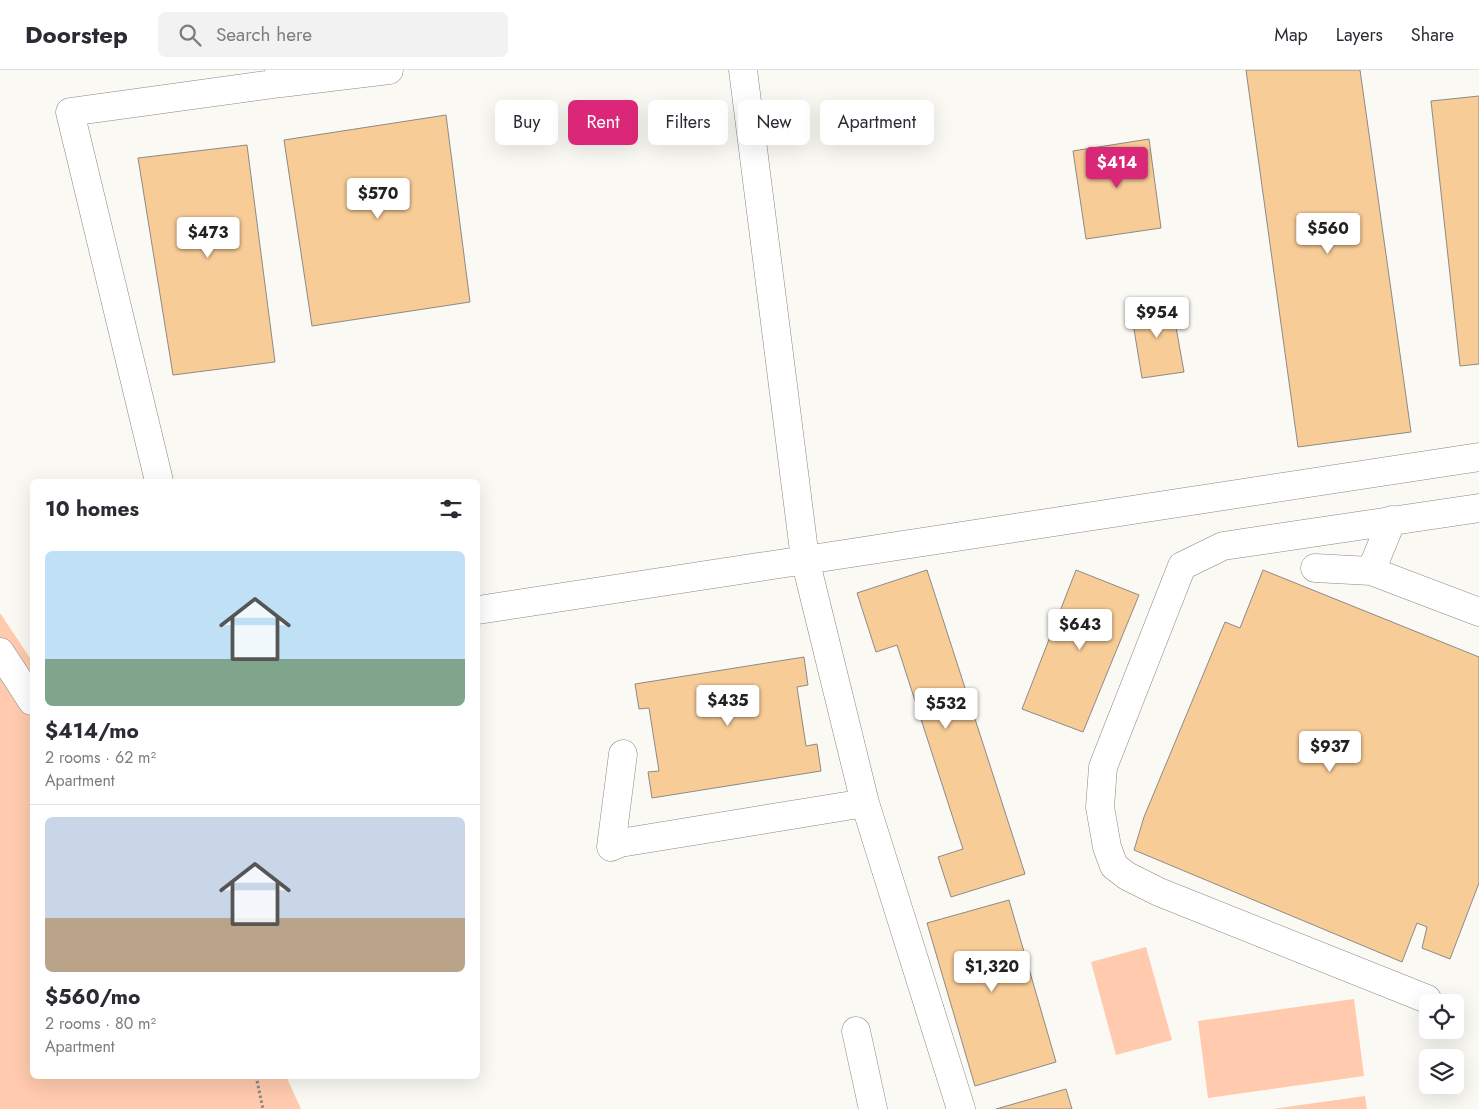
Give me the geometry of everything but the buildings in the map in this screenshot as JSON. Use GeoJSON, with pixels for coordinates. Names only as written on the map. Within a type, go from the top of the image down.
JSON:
{"type":"FeatureCollection","features":[{"type":"Feature","properties":{"kind":"lane"},"geometry":{"type":"LineString","coordinates":[[159,479],[70,112],[280,76],[389,70]]}},
{"type":"Feature","properties":{"kind":"lane"},"geometry":{"type":"LineString","coordinates":[[743,70],[805,559],[865,803],[961,1109]]}},
{"type":"Feature","properties":{"kind":"lane"},"geometry":{"type":"LineString","coordinates":[[480,610],[1479,457]]}},
{"type":"Feature","properties":{"kind":"lane"},"geometry":{"type":"LineString","coordinates":[[1419,996],[1159,892],[1127,876],[1114,866],[1107,847],[1100,807],[1103,767],[1182,566],[1223,546],[1479,508]]}},
{"type":"Feature","properties":{"kind":"lane"},"geometry":{"type":"LineString","coordinates":[[1371,571],[1392,520]]}},
{"type":"Feature","properties":{"kind":"lane"},"geometry":{"type":"LineString","coordinates":[[1315,568],[1371,571],[1479,612]]}},
{"type":"Feature","properties":{"kind":"lane"},"geometry":{"type":"LineString","coordinates":[[0,652],[30,698]]}},
{"type":"Feature","properties":{"kind":"lane"},"geometry":{"type":"LineString","coordinates":[[623,754],[619,836],[865,803]]}},
{"type":"Feature","properties":{"kind":"lane"},"geometry":{"type":"LineString","coordinates":[[856,1031],[874,1109]]}},
{"type":"Feature","properties":{"kind":"path"},"geometry":{"type":"LineString","coordinates":[[257,1079],[263,1109]]}},
{"type":"Feature","properties":{"kind":"shaded area"},"geometry":{"type":"Polygon","coordinates":[[[0,613],[30,658],[30,1079],[287,1079],[301,1109],[0,1109],[0,613]]]}},
{"type":"Feature","properties":{"kind":"shaded area"},"geometry":{"type":"Polygon","coordinates":[[[1146,947],[1172,1040],[1116,1055],[1091,962],[1146,947]]]}},
{"type":"Feature","properties":{"kind":"shaded area"},"geometry":{"type":"Polygon","coordinates":[[[1354,999],[1364,1076],[1208,1098],[1198,1021],[1354,999]]]}},
{"type":"Feature","properties":{"kind":"shaded area"},"geometry":{"type":"Polygon","coordinates":[[[1365,1096],[1367,1109],[1272,1109],[1365,1096]]]}}]}
